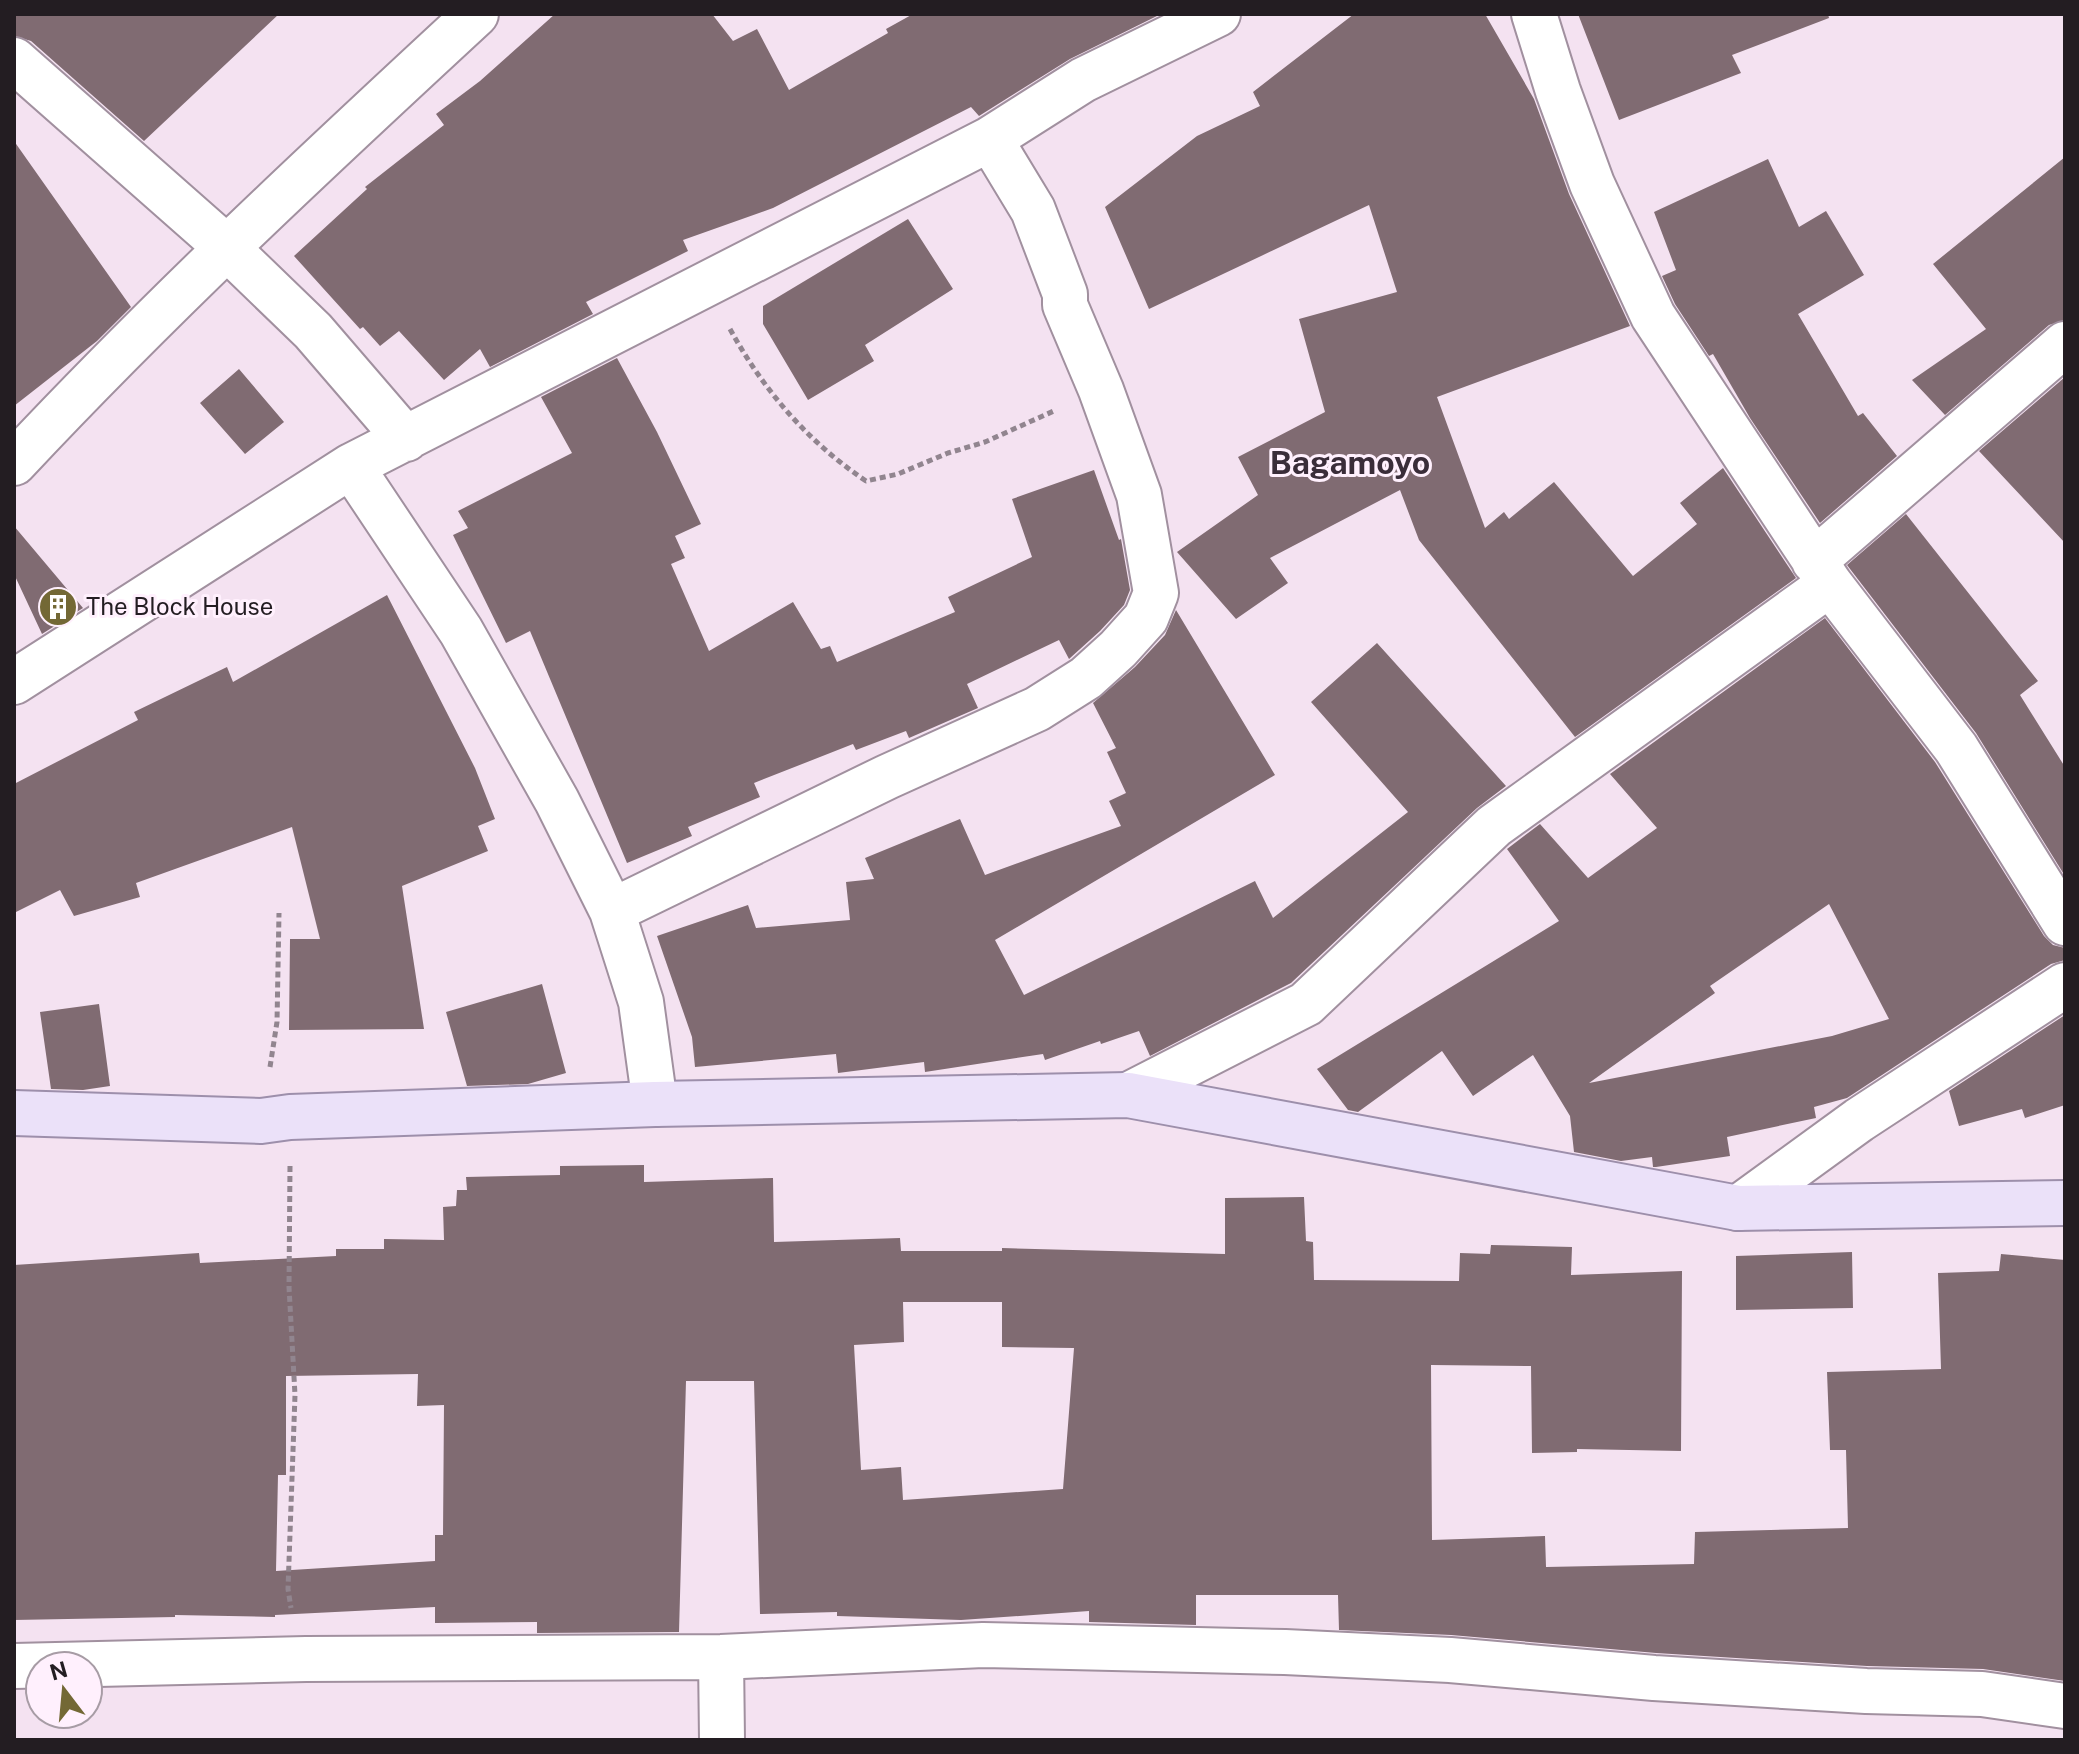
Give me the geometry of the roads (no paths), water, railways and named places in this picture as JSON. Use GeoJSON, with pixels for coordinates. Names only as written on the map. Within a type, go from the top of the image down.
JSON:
{"type":"FeatureCollection","features":[{"type":"Feature","properties":{"kind":"main road"},"geometry":{"type":"LineString","coordinates":[[14,1113],[276,1119],[655,1104],[1128,1095],[1738,1208],[2065,1203]]}},
{"type":"Feature","properties":{"kind":"street"},"geometry":{"type":"LineString","coordinates":[[14,463],[106,365],[226,247],[476,14]]}},
{"type":"Feature","properties":{"kind":"street"},"geometry":{"type":"LineString","coordinates":[[14,682],[351,466],[990,139],[1083,80],[1218,14]]}},
{"type":"Feature","properties":{"kind":"street"},"geometry":{"type":"LineString","coordinates":[[1534,14],[1592,184],[1653,316],[1822,573],[1956,748],[2065,923]]}},
{"type":"Feature","properties":{"kind":"street"},"geometry":{"type":"LineString","coordinates":[[14,60],[226,247],[313,331],[406,439]]}},
{"type":"Feature","properties":{"kind":"street"},"geometry":{"type":"LineString","coordinates":[[612,911],[887,777],[1037,709],[1086,678],[1146,618],[1156,593],[1139,495],[1101,390],[1065,305],[1065,294],[1033,210],[990,139]]}},
{"type":"Feature","properties":{"kind":"street"},"geometry":{"type":"LineString","coordinates":[[1128,1095],[1306,1004],[1494,826],[1822,573],[2065,344]]}},
{"type":"Feature","properties":{"kind":"street"},"geometry":{"type":"LineString","coordinates":[[351,466],[461,631],[557,801],[612,911],[641,1002],[655,1104]]}},
{"type":"Feature","properties":{"kind":"street"},"geometry":{"type":"LineString","coordinates":[[1738,1208],[1859,1120],[2065,985]]}},
{"type":"Feature","properties":{"kind":"street"},"geometry":{"type":"LineString","coordinates":[[14,1666],[306,1659],[721,1657],[983,1645],[1285,1652],[1450,1660],[1654,1678],[1866,1691],[1982,1694],[2065,1706]]}},
{"type":"Feature","properties":{"kind":"street"},"geometry":{"type":"LineString","coordinates":[[721,1657],[722,1740]]}},
{"type":"Feature","properties":{"kind":"place","name":"The Block House"},"geometry":{"type":"Point","coordinates":[58,607]}},
{"type":"Feature","properties":{"kind":"district","name":"Bagamoyo"},"geometry":{"type":"Point","coordinates":[1350,463]}}]}
